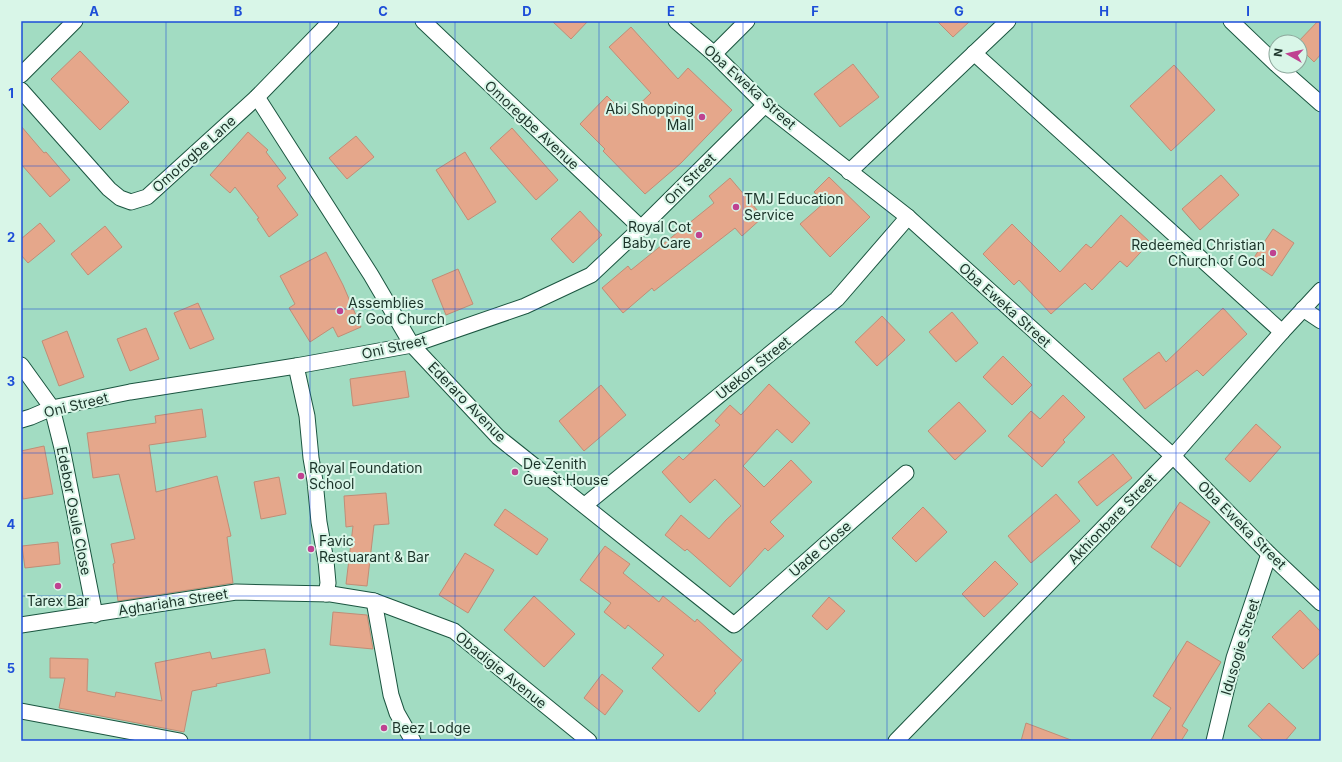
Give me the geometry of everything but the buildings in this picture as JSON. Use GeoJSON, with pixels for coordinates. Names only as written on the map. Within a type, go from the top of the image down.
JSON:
{"type":"FeatureCollection","features":[{"type":"Feature","properties":{"kind":"street"},"geometry":{"type":"LineString","coordinates":[[21,75],[75,21]]}},
{"type":"Feature","properties":{"kind":"street","name":"Omorogbe Lane"},"geometry":{"type":"LineString","coordinates":[[21,90],[109,189],[120,198],[131,202],[147,197],[257,97],[331,21]]}},
{"type":"Feature","properties":{"kind":"street","name":"Omoregbe Avenue"},"geometry":{"type":"LineString","coordinates":[[423,21],[641,228]]}},
{"type":"Feature","properties":{"kind":"street","name":"Oba Eweka Street"},"geometry":{"type":"LineString","coordinates":[[676,21],[714,54],[765,105],[908,217],[1174,456],[1269,554],[1321,603]]}},
{"type":"Feature","properties":{"kind":"street"},"geometry":{"type":"LineString","coordinates":[[714,54],[747,21]]}},
{"type":"Feature","properties":{"kind":"street"},"geometry":{"type":"LineString","coordinates":[[849,172],[1008,21]]}},
{"type":"Feature","properties":{"kind":"street"},"geometry":{"type":"LineString","coordinates":[[1232,21],[1268,56]]}},
{"type":"Feature","properties":{"kind":"street"},"geometry":{"type":"LineString","coordinates":[[974,53],[1282,332]]}},
{"type":"Feature","properties":{"kind":"street"},"geometry":{"type":"LineString","coordinates":[[1287,74],[1321,104]]}},
{"type":"Feature","properties":{"kind":"street","name":"Ederaro Avenue"},"geometry":{"type":"LineString","coordinates":[[257,97],[351,243],[412,345],[498,437],[734,625]]}},
{"type":"Feature","properties":{"kind":"street","name":"Oni Street"},"geometry":{"type":"LineString","coordinates":[[21,420],[52,408],[130,392],[296,366],[412,345],[525,306],[591,275],[641,228],[765,105]]}},
{"type":"Feature","properties":{"kind":"street","name":"Utekon Street"},"geometry":{"type":"LineString","coordinates":[[585,505],[837,299],[908,217]]}},
{"type":"Feature","properties":{"kind":"street","name":"Akhionbare Street"},"geometry":{"type":"LineString","coordinates":[[896,741],[1174,456],[1282,332],[1321,290]]}},
{"type":"Feature","properties":{"kind":"street"},"geometry":{"type":"LineString","coordinates":[[1303,309],[1321,321]]}},
{"type":"Feature","properties":{"kind":"street"},"geometry":{"type":"LineString","coordinates":[[21,365],[52,408]]}},
{"type":"Feature","properties":{"kind":"street"},"geometry":{"type":"LineString","coordinates":[[296,366],[306,416],[315,481],[319,522],[328,583],[326,594]]}},
{"type":"Feature","properties":{"kind":"street","name":"Edebor Osule Close"},"geometry":{"type":"LineString","coordinates":[[52,408],[62,448],[95,615]]}},
{"type":"Feature","properties":{"kind":"street","name":"Uade Close"},"geometry":{"type":"LineString","coordinates":[[734,625],[906,473]]}},
{"type":"Feature","properties":{"kind":"street","name":"Idusogie Street"},"geometry":{"type":"LineString","coordinates":[[1214,741],[1234,658],[1269,554]]}},
{"type":"Feature","properties":{"kind":"street","name":"Aghariaha Street"},"geometry":{"type":"LineString","coordinates":[[21,626],[236,592],[326,594]]}},
{"type":"Feature","properties":{"kind":"street","name":"Obadigie Avenue"},"geometry":{"type":"LineString","coordinates":[[326,594],[374,601],[454,631],[590,741]]}},
{"type":"Feature","properties":{"kind":"street"},"geometry":{"type":"LineString","coordinates":[[374,601],[391,695],[397,713],[413,741]]}},
{"type":"Feature","properties":{"kind":"street"},"geometry":{"type":"LineString","coordinates":[[21,711],[180,741]]}},
{"type":"Feature","properties":{"kind":"place","name":"Abi Shopping Mall"},"geometry":{"type":"Point","coordinates":[702,117]}},
{"type":"Feature","properties":{"kind":"place","name":"TMJ Education Service"},"geometry":{"type":"Point","coordinates":[736,207]}},
{"type":"Feature","properties":{"kind":"place","name":"Royal Cot Baby Care"},"geometry":{"type":"Point","coordinates":[699,235]}},
{"type":"Feature","properties":{"kind":"place","name":"Redeemed Christian Church of God"},"geometry":{"type":"Point","coordinates":[1273,253]}},
{"type":"Feature","properties":{"kind":"place","name":"Assemblies of God Church"},"geometry":{"type":"Point","coordinates":[340,311]}},
{"type":"Feature","properties":{"kind":"place","name":"De Zenith Guest House"},"geometry":{"type":"Point","coordinates":[515,472]}},
{"type":"Feature","properties":{"kind":"place","name":"Royal Foundation School"},"geometry":{"type":"Point","coordinates":[301,476]}},
{"type":"Feature","properties":{"kind":"place","name":"Favic Restuarant & Bar"},"geometry":{"type":"Point","coordinates":[311,549]}},
{"type":"Feature","properties":{"kind":"place","name":"Tarex Bar"},"geometry":{"type":"Point","coordinates":[58,586]}},
{"type":"Feature","properties":{"kind":"place","name":"Beez Lodge"},"geometry":{"type":"Point","coordinates":[384,728]}}]}
